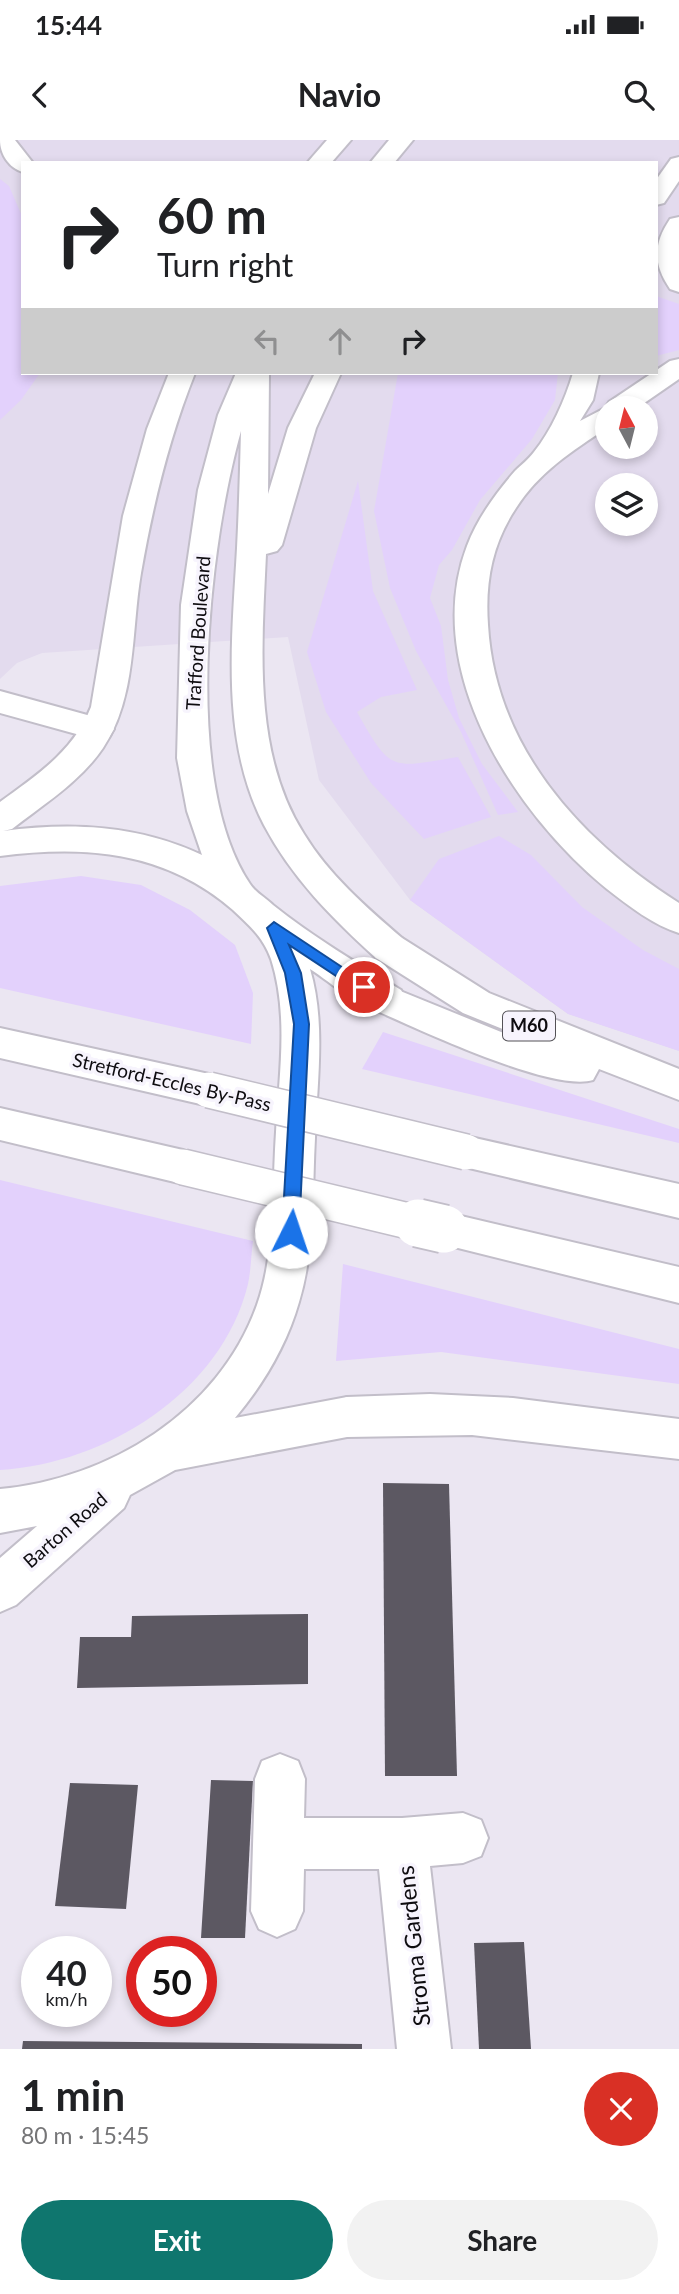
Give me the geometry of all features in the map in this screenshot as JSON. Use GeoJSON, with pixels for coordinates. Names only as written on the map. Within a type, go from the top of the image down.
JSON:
{"type":"FeatureCollection","features":[{"type":"Feature","properties":{"kind":"main road"},"geometry":{"type":"LineString","coordinates":[[320,161],[340,140]]}},
{"type":"Feature","properties":{"kind":"main road"},"geometry":{"type":"LineString","coordinates":[[383,161],[402,140]]}},
{"type":"Feature","properties":{"kind":"main road"},"geometry":{"type":"LineString","coordinates":[[658,195],[679,164]]}},
{"type":"Feature","properties":{"kind":"main road"},"geometry":{"type":"LineString","coordinates":[[679,224],[667,248],[672,274],[679,287]]}},
{"type":"Feature","properties":{"kind":"main road"},"geometry":{"type":"LineString","coordinates":[[658,284],[679,287]]}},
{"type":"Feature","properties":{"kind":"main road"},"geometry":{"type":"LineString","coordinates":[[658,367],[679,365]]}},
{"type":"Feature","properties":{"kind":"main road"},"geometry":{"type":"LineString","coordinates":[[636,396],[679,365]]}},
{"type":"Feature","properties":{"kind":"main road"},"geometry":{"type":"LineString","coordinates":[[0,820],[71,764],[98,729],[114,688],[121,604],[143,489],[181,375]]}},
{"type":"Feature","properties":{"kind":"main road","name":"Trafford Boulevard"},"geometry":{"type":"LineString","coordinates":[[236,892],[210,832],[197,785],[192,720],[193,655],[198,582],[208,513],[221,450],[246,375]]}},
{"type":"Feature","properties":{"kind":"main road"},"geometry":{"type":"LineString","coordinates":[[248,640],[256,375]]}},
{"type":"Feature","properties":{"kind":"main road"},"geometry":{"type":"LineString","coordinates":[[248,640],[276,505],[302,428],[327,375]]}},
{"type":"Feature","properties":{"kind":"main road"},"geometry":{"type":"LineString","coordinates":[[545,457],[560,427],[579,400],[585,375]]}},
{"type":"Feature","properties":{"kind":"main road"},"geometry":{"type":"LineString","coordinates":[[595,424],[545,457],[517,488],[483,542],[472,594],[470,630],[475,675],[494,728],[517,767],[551,813],[629,887],[679,920]]}},
{"type":"Feature","properties":{"kind":"main road","name":"M60"},"geometry":{"type":"LineString","coordinates":[[248,640],[253,736],[271,802],[310,871],[340,905],[389,948],[476,1003],[679,1085]]}},
{"type":"Feature","properties":{"kind":"main road"},"geometry":{"type":"LineString","coordinates":[[0,702],[98,729]]}},
{"type":"Feature","properties":{"kind":"main road"},"geometry":{"type":"LineString","coordinates":[[0,798],[71,764]]}},
{"type":"Feature","properties":{"kind":"main road"},"geometry":{"type":"LineString","coordinates":[[0,844],[58,838],[94,838],[135,845],[181,858],[219,878],[274,928],[293,973],[301,1024],[285,1286],[260,1352],[239,1382],[204,1422],[169,1451],[132,1474],[70,1498],[0,1511]]}},
{"type":"Feature","properties":{"kind":"main road","name":"M60"},"geometry":{"type":"LineString","coordinates":[[274,928],[388,1000],[498,1046],[679,1096]]}},
{"type":"Feature","properties":{"kind":"main road","name":"Stretford-Eccles By-Pass"},"geometry":{"type":"LineString","coordinates":[[0,1042],[679,1201]]}},
{"type":"Feature","properties":{"kind":"main road"},"geometry":{"type":"LineString","coordinates":[[0,1124],[679,1285]]}},
{"type":"Feature","properties":{"kind":"main road"},"geometry":{"type":"LineString","coordinates":[[169,1451],[346,1417],[398,1412],[492,1416],[679,1439]]}},
{"type":"Feature","properties":{"kind":"main road","name":"Barton Road"},"geometry":{"type":"LineString","coordinates":[[0,1589],[80,1515],[132,1474]]}},
{"type":"Feature","properties":{"kind":"main road"},"geometry":{"type":"LineString","coordinates":[[277,1911],[280,1779]]}},
{"type":"Feature","properties":{"kind":"main road","name":"Stroma Gardens"},"geometry":{"type":"LineString","coordinates":[[279,1844],[402,1843],[463,1838]]}},
{"type":"Feature","properties":{"kind":"main road","name":"Stroma Gardens"},"geometry":{"type":"LineString","coordinates":[[402,1843],[424,2049]]}},
{"type":"Feature","properties":{"kind":"shaded area"},"geometry":{"type":"Polygon","coordinates":[[[0,140],[679,140],[679,1051],[568,1014],[410,900],[319,780],[288,637],[42,653],[17,663],[0,679],[0,140]]]}},
{"type":"Feature","properties":{"kind":"shaded area"},"geometry":{"type":"Polygon","coordinates":[[[0,179],[9,186],[21,214],[21,375],[39,375],[21,400],[0,420],[0,179]]]}},
{"type":"Feature","properties":{"kind":"shaded area"},"geometry":{"type":"Polygon","coordinates":[[[658,297],[679,304],[679,350],[658,355],[658,297]]]}},
{"type":"Feature","properties":{"kind":"shaded area"},"geometry":{"type":"Polygon","coordinates":[[[398,375],[558,375],[555,400],[532,439],[480,500],[452,550],[439,565],[430,598],[441,626],[448,680],[459,718],[482,764],[518,812],[498,815],[461,732],[416,651],[390,588],[374,511],[398,375]]]}},
{"type":"Feature","properties":{"kind":"shaded area"},"geometry":{"type":"Polygon","coordinates":[[[358,481],[373,591],[417,690],[381,697],[357,712],[378,746],[395,762],[419,763],[458,757],[491,817],[424,839],[371,783],[326,712],[307,652],[358,481]]]}},
{"type":"Feature","properties":{"kind":"shaded area"},"geometry":{"type":"Polygon","coordinates":[[[499,836],[531,855],[582,907],[643,950],[679,969],[679,1051],[568,1014],[410,900],[439,859],[499,836]]]}},
{"type":"Feature","properties":{"kind":"shaded area"},"geometry":{"type":"Polygon","coordinates":[[[81,876],[141,885],[190,910],[235,945],[253,993],[251,1044],[0,988],[0,886],[81,876]]]}},
{"type":"Feature","properties":{"kind":"shaded area"},"geometry":{"type":"Polygon","coordinates":[[[383,1032],[679,1129],[679,1143],[362,1069],[383,1032]]]}},
{"type":"Feature","properties":{"kind":"shaded area"},"geometry":{"type":"Polygon","coordinates":[[[0,1180],[253,1241],[248,1284],[234,1323],[213,1358],[186,1389],[154,1415],[118,1437],[79,1454],[40,1465],[0,1470],[0,1180]]]}},
{"type":"Feature","properties":{"kind":"shaded area"},"geometry":{"type":"Polygon","coordinates":[[[343,1264],[679,1349],[679,1384],[441,1352],[336,1361],[343,1264]]]}},
{"type":"Feature","properties":{"kind":"building"},"geometry":{"type":"Polygon","coordinates":[[[383,1483],[449,1484],[457,1776],[385,1776],[383,1483]]]}},
{"type":"Feature","properties":{"kind":"building"},"geometry":{"type":"Polygon","coordinates":[[[308,1614],[308,1684],[77,1688],[80,1637],[131,1637],[132,1616],[308,1614]]]}},
{"type":"Feature","properties":{"kind":"building"},"geometry":{"type":"Polygon","coordinates":[[[211,1780],[253,1781],[245,1938],[201,1936],[211,1780]]]}},
{"type":"Feature","properties":{"kind":"building"},"geometry":{"type":"Polygon","coordinates":[[[70,1783],[138,1785],[126,1909],[55,1906],[70,1783]]]}},
{"type":"Feature","properties":{"kind":"building"},"geometry":{"type":"Polygon","coordinates":[[[524,1942],[531,2049],[479,2049],[474,1943],[524,1942]]]}},
{"type":"Feature","properties":{"kind":"building"},"geometry":{"type":"Polygon","coordinates":[[[23,2041],[362,2044],[362,2049],[22,2049],[23,2041]]]}},
{"type":"Feature","properties":{"kind":"route"},"geometry":{"type":"LineString","coordinates":[[291,1232],[301,1058],[300,1000],[293,973],[274,928],[364,987]]}}]}
